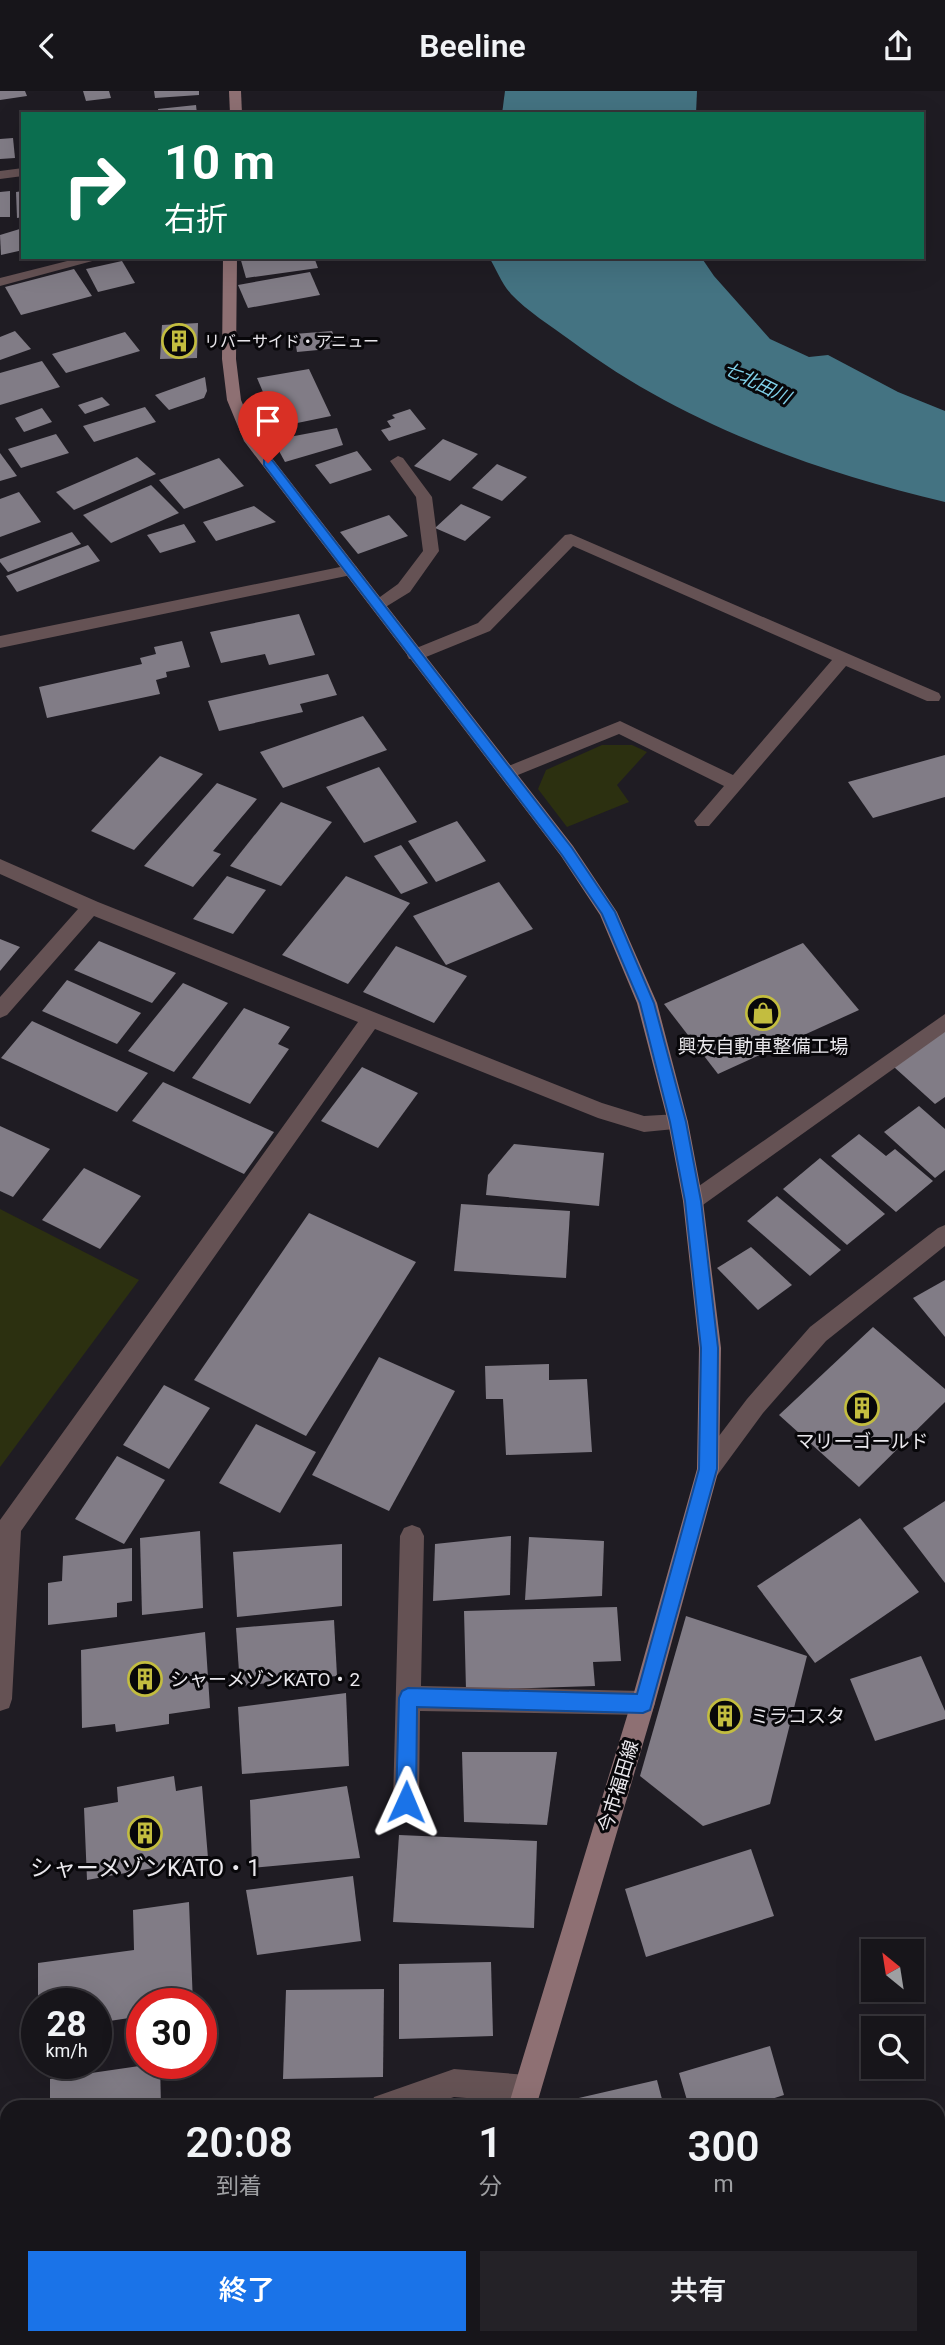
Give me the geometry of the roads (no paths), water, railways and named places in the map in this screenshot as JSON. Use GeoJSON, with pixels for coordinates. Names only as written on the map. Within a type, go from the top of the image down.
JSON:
{"type":"FeatureCollection","features":[{"type":"Feature","properties":{"kind":"main road"},"geometry":{"type":"LineString","coordinates":[[235,91],[236,112]]}},
{"type":"Feature","properties":{"kind":"main road","name":"今市福田線"},"geometry":{"type":"LineString","coordinates":[[230,259],[229,359],[234,400],[251,441],[567,851],[608,912],[647,1003],[678,1122],[693,1201],[710,1348],[708,1469],[643,1703],[524,2098]]}},
{"type":"Feature","properties":{"kind":"street"},"geometry":{"type":"LineString","coordinates":[[0,175],[21,172]]}},
{"type":"Feature","properties":{"kind":"street"},"geometry":{"type":"LineString","coordinates":[[0,282],[92,259]]}},
{"type":"Feature","properties":{"kind":"street"},"geometry":{"type":"LineString","coordinates":[[379,606],[404,588],[430,551],[424,497],[398,461]]}},
{"type":"Feature","properties":{"kind":"street"},"geometry":{"type":"LineString","coordinates":[[415,655],[484,627],[571,539],[933,697]]}},
{"type":"Feature","properties":{"kind":"street"},"geometry":{"type":"LineString","coordinates":[[0,642],[350,570]]}},
{"type":"Feature","properties":{"kind":"street"},"geometry":{"type":"LineString","coordinates":[[703,821],[842,658]]}},
{"type":"Feature","properties":{"kind":"street"},"geometry":{"type":"LineString","coordinates":[[507,773],[620,727],[736,784]]}},
{"type":"Feature","properties":{"kind":"street"},"geometry":{"type":"LineString","coordinates":[[0,866],[91,907],[598,1110],[644,1124],[678,1122]]}},
{"type":"Feature","properties":{"kind":"street"},"geometry":{"type":"LineString","coordinates":[[0,1010],[91,907]]}},
{"type":"Feature","properties":{"kind":"street"},"geometry":{"type":"LineString","coordinates":[[0,1699],[4,1529],[371,1019]]}},
{"type":"Feature","properties":{"kind":"street"},"geometry":{"type":"LineString","coordinates":[[693,1201],[945,1022]]}},
{"type":"Feature","properties":{"kind":"street"},"geometry":{"type":"LineString","coordinates":[[708,1469],[755,1406],[818,1334],[945,1234]]}},
{"type":"Feature","properties":{"kind":"street"},"geometry":{"type":"LineString","coordinates":[[406,1802],[412,1536]]}},
{"type":"Feature","properties":{"kind":"street"},"geometry":{"type":"LineString","coordinates":[[408,1698],[643,1703]]}},
{"type":"Feature","properties":{"kind":"street"},"geometry":{"type":"LineString","coordinates":[[404,2100],[454,2083],[524,2098]]}},
{"type":"Feature","properties":{"kind":"water"},"geometry":{"type":"Polygon","coordinates":[[[505,91],[697,91],[696,112],[502,112],[505,91]]]}},
{"type":"Feature","properties":{"kind":"water","name":"七北田川"},"geometry":{"type":"Polygon","coordinates":[[[490,259],[702,259],[770,339],[809,357],[828,355],[898,392],[945,411],[945,502],[797,459],[702,419],[612,369],[524,306],[502,281],[490,259]]]}},
{"type":"Feature","properties":{"kind":"place","name":"リバーサイド・アニュー"},"geometry":{"type":"Point","coordinates":[179,341]}},
{"type":"Feature","properties":{"kind":"place","name":"興友自動車整備工場"},"geometry":{"type":"Point","coordinates":[763,1013]}},
{"type":"Feature","properties":{"kind":"place","name":"マリーゴールド"},"geometry":{"type":"Point","coordinates":[862,1408]}},
{"type":"Feature","properties":{"kind":"place","name":"シャーメゾンKATO・2"},"geometry":{"type":"Point","coordinates":[145,1679]}},
{"type":"Feature","properties":{"kind":"place","name":"ミラコスタ"},"geometry":{"type":"Point","coordinates":[725,1716]}},
{"type":"Feature","properties":{"kind":"place","name":"シャーメゾンKATO・1"},"geometry":{"type":"Point","coordinates":[145,1833]}}]}
